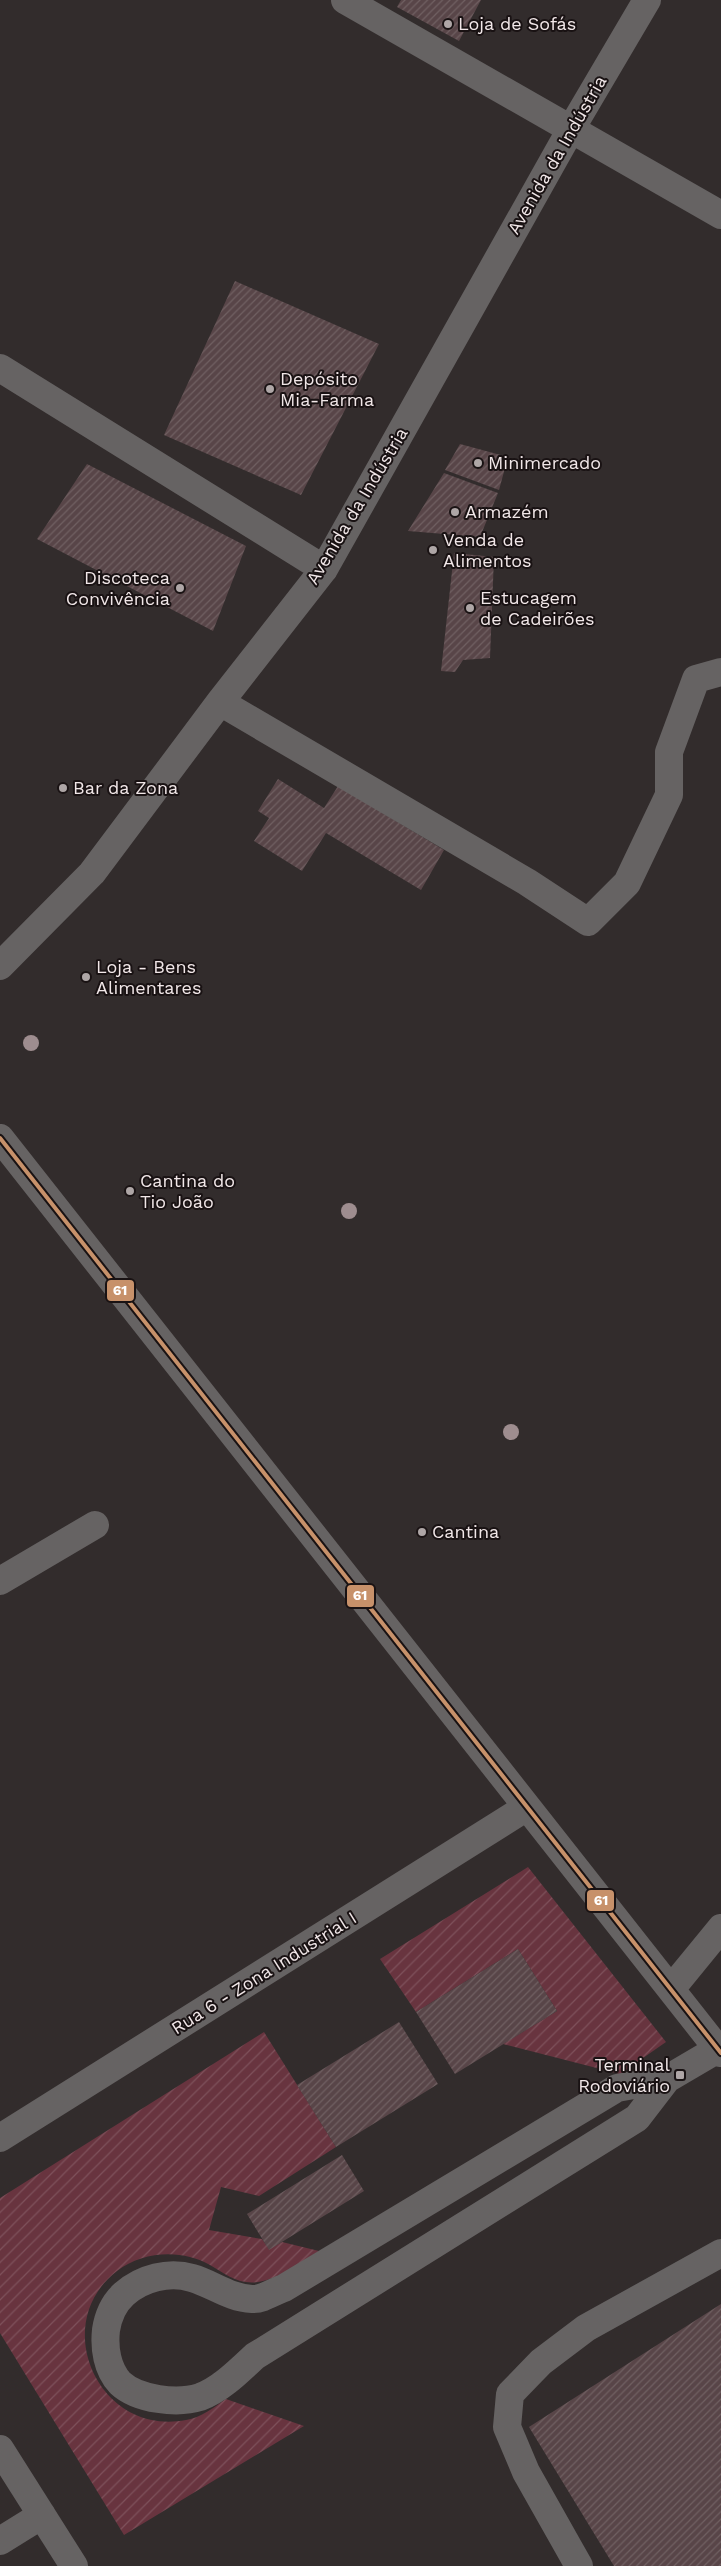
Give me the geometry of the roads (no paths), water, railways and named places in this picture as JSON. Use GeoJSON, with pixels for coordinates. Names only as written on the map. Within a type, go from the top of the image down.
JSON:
{"type":"FeatureCollection","features":[{"type":"Feature","properties":{"kind":"street"},"geometry":{"type":"LineString","coordinates":[[345,0],[721,215]]}},
{"type":"Feature","properties":{"kind":"street","name":"Avenida da Indústria"},"geometry":{"type":"LineString","coordinates":[[0,966],[92,873],[220,702],[324,569],[571,129],[646,0]]}},
{"type":"Feature","properties":{"kind":"street"},"geometry":{"type":"LineString","coordinates":[[0,368],[324,569]]}},
{"type":"Feature","properties":{"kind":"street"},"geometry":{"type":"LineString","coordinates":[[220,702],[527,882],[588,922],[626,883],[668,795],[669,752],[696,679],[721,672]]}},
{"type":"Feature","properties":{"kind":"street"},"geometry":{"type":"LineString","coordinates":[[0,1138],[719,2051],[667,2079],[616,2088],[276,2291],[254,2299],[226,2294],[191,2277],[165,2276],[144,2280],[123,2294],[108,2316],[105,2341],[108,2363],[121,2384],[141,2395],[167,2402],[200,2397],[232,2377],[255,2356],[637,2118],[667,2079]]}},
{"type":"Feature","properties":{"kind":"street"},"geometry":{"type":"LineString","coordinates":[[0,1581],[95,1525]]}},
{"type":"Feature","properties":{"kind":"street","name":"Rua 6 - Zona Industrial I"},"geometry":{"type":"LineString","coordinates":[[0,2138],[527,1807]]}},
{"type":"Feature","properties":{"kind":"street"},"geometry":{"type":"LineString","coordinates":[[671,1989],[721,1928]]}},
{"type":"Feature","properties":{"kind":"street"},"geometry":{"type":"LineString","coordinates":[[579,2566],[526,2472],[507,2427],[510,2394],[541,2362],[586,2328],[721,2253]]}},
{"type":"Feature","properties":{"kind":"street"},"geometry":{"type":"LineString","coordinates":[[0,2449],[74,2566]]}},
{"type":"Feature","properties":{"kind":"street"},"geometry":{"type":"LineString","coordinates":[[0,2541],[42,2515]]}},
{"type":"Feature","properties":{"kind":"place","name":"Loja de Sofás"},"geometry":{"type":"Point","coordinates":[448,24]}},
{"type":"Feature","properties":{"kind":"place","name":"Depósito Mia-Farma"},"geometry":{"type":"Point","coordinates":[270,389]}},
{"type":"Feature","properties":{"kind":"place","name":"Minimercado"},"geometry":{"type":"Point","coordinates":[478,463]}},
{"type":"Feature","properties":{"kind":"place","name":"Armazém"},"geometry":{"type":"Point","coordinates":[455,512]}},
{"type":"Feature","properties":{"kind":"place","name":"Venda de Alimentos"},"geometry":{"type":"Point","coordinates":[433,550]}},
{"type":"Feature","properties":{"kind":"place","name":"Discoteca Convivência"},"geometry":{"type":"Point","coordinates":[180,588]}},
{"type":"Feature","properties":{"kind":"place","name":"Estucagem de Cadeirões"},"geometry":{"type":"Point","coordinates":[470,608]}},
{"type":"Feature","properties":{"kind":"place","name":"Bar da Zona"},"geometry":{"type":"Point","coordinates":[63,788]}},
{"type":"Feature","properties":{"kind":"place","name":"Loja - Bens Alimentares"},"geometry":{"type":"Point","coordinates":[86,977]}},
{"type":"Feature","properties":{"kind":"place","name":"Cantina do Tio João"},"geometry":{"type":"Point","coordinates":[130,1191]}},
{"type":"Feature","properties":{"kind":"place","name":"Cantina"},"geometry":{"type":"Point","coordinates":[422,1532]}},
{"type":"Feature","properties":{"kind":"place","name":"Terminal Rodoviário"},"geometry":{"type":"Point","coordinates":[680,2075]}}]}
